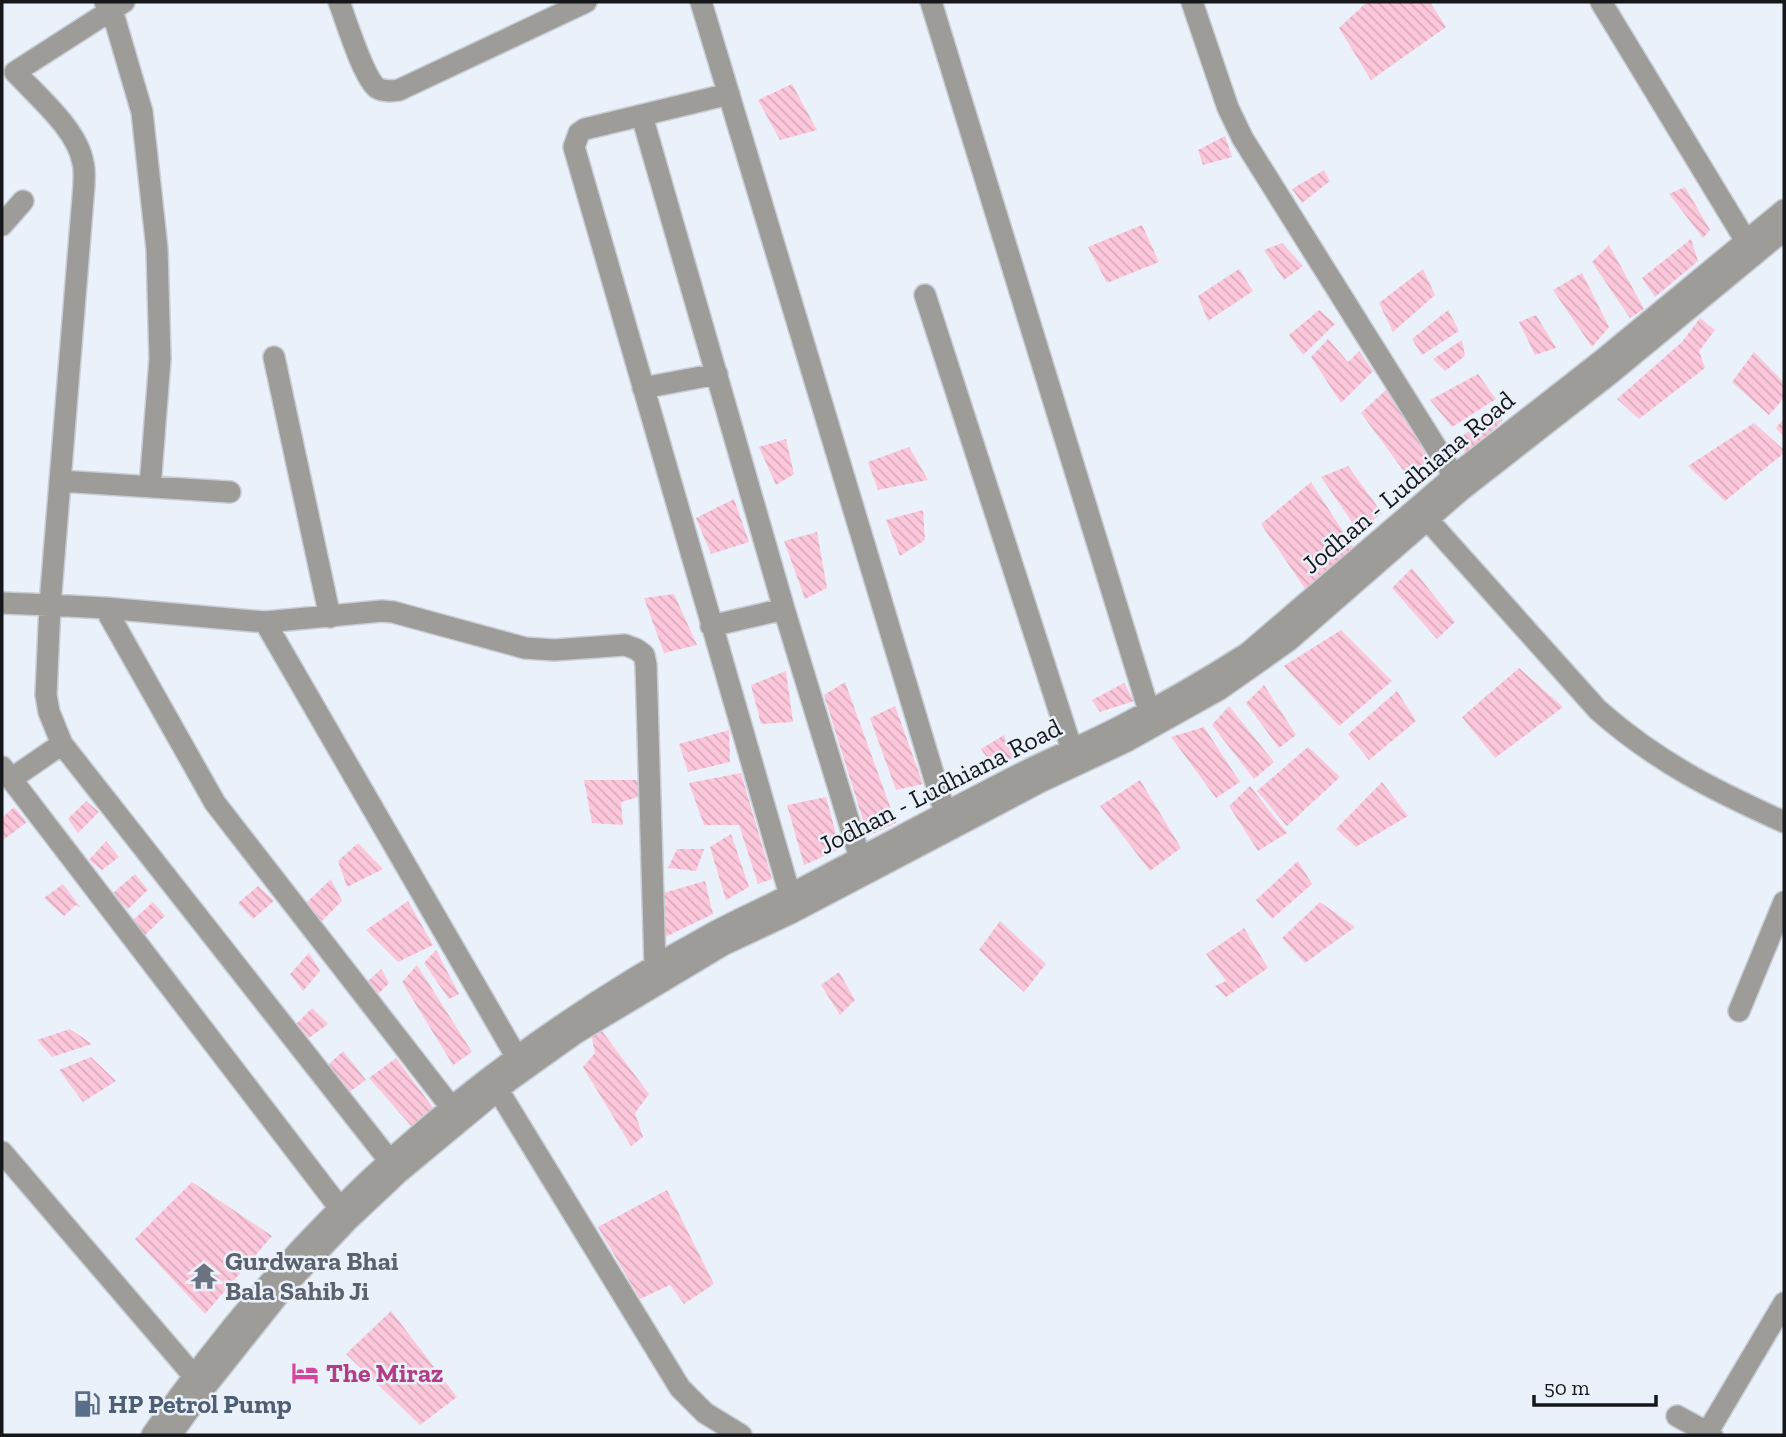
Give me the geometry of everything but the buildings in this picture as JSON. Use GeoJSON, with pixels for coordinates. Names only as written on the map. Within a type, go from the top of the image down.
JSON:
{"type":"FeatureCollection","features":[{"type":"Feature","properties":{"kind":"street"},"geometry":{"type":"LineString","coordinates":[[339,2],[366,74],[376,87],[386,91],[399,90],[586,2]]}},
{"type":"Feature","properties":{"kind":"street"},"geometry":{"type":"LineString","coordinates":[[701,2],[945,813]]}},
{"type":"Feature","properties":{"kind":"street"},"geometry":{"type":"LineString","coordinates":[[931,2],[1149,711]]}},
{"type":"Feature","properties":{"kind":"street"},"geometry":{"type":"LineString","coordinates":[[1192,2],[1218,83],[1242,139],[1454,476]]}},
{"type":"Feature","properties":{"kind":"street"},"geometry":{"type":"LineString","coordinates":[[1601,2],[1746,241]]}},
{"type":"Feature","properties":{"kind":"street"},"geometry":{"type":"LineString","coordinates":[[150,487],[160,359],[157,249],[142,112],[113,4],[8,67],[63,124],[78,148],[83,163],[84,185],[50,606],[46,695],[49,712],[62,744],[389,1160]]}},
{"type":"Feature","properties":{"kind":"street"},"geometry":{"type":"LineString","coordinates":[[729,94],[585,130],[579,134],[574,147],[790,895]]}},
{"type":"Feature","properties":{"kind":"street"},"geometry":{"type":"LineString","coordinates":[[642,116],[784,609],[860,858]]}},
{"type":"Feature","properties":{"kind":"street"},"geometry":{"type":"LineString","coordinates":[[2,226],[23,201]]}},
{"type":"Feature","properties":{"kind":"street","name":"Jodhan - Ludhiana Road"},"geometry":{"type":"LineString","coordinates":[[171,1435],[203,1390],[281,1293],[323,1246],[398,1173],[498,1090],[576,1033],[723,945],[793,912],[1040,782],[1125,743],[1220,689],[1288,641],[1422,513],[1454,476],[1601,361],[1784,210]]}},
{"type":"Feature","properties":{"kind":"street","name":"Jodhan - Ludhiana Road"},"geometry":{"type":"LineString","coordinates":[[152,1435],[193,1375],[277,1272],[339,1207],[451,1107],[516,1056],[567,1020],[716,932],[1149,711],[1248,653],[1422,513],[1611,373],[1784,230]]}},
{"type":"Feature","properties":{"kind":"street"},"geometry":{"type":"LineString","coordinates":[[925,295],[1072,750]]}},
{"type":"Feature","properties":{"kind":"street"},"geometry":{"type":"LineString","coordinates":[[274,357],[330,617]]}},
{"type":"Feature","properties":{"kind":"street"},"geometry":{"type":"LineString","coordinates":[[643,388],[717,374]]}},
{"type":"Feature","properties":{"kind":"street"},"geometry":{"type":"LineString","coordinates":[[60,481],[230,492]]}},
{"type":"Feature","properties":{"kind":"street"},"geometry":{"type":"LineString","coordinates":[[1422,513],[1598,709],[1621,730],[1675,769],[1784,822]]}},
{"type":"Feature","properties":{"kind":"street"},"geometry":{"type":"LineString","coordinates":[[2,603],[105,608],[265,622],[382,611],[513,646],[554,650],[625,645],[636,649],[644,655],[646,665],[655,966]]}},
{"type":"Feature","properties":{"kind":"street"},"geometry":{"type":"LineString","coordinates":[[105,608],[215,803],[451,1107]]}},
{"type":"Feature","properties":{"kind":"street"},"geometry":{"type":"LineString","coordinates":[[711,626],[784,609]]}},
{"type":"Feature","properties":{"kind":"street"},"geometry":{"type":"LineString","coordinates":[[265,622],[516,1056]]}},
{"type":"Feature","properties":{"kind":"street"},"geometry":{"type":"LineString","coordinates":[[62,744],[6,773],[339,1207]]}},
{"type":"Feature","properties":{"kind":"street"},"geometry":{"type":"LineString","coordinates":[[1739,1011],[1784,902]]}},
{"type":"Feature","properties":{"kind":"street"},"geometry":{"type":"LineString","coordinates":[[498,1090],[680,1388],[705,1413],[741,1435]]}},
{"type":"Feature","properties":{"kind":"street"},"geometry":{"type":"LineString","coordinates":[[2,1152],[193,1375]]}},
{"type":"Feature","properties":{"kind":"street"},"geometry":{"type":"LineString","coordinates":[[1678,1416],[1709,1434],[1784,1303]]}},
{"type":"Feature","properties":{"kind":"place","name":"Gurdwara Bhai Bala Sahib Ji"},"geometry":{"type":"Point","coordinates":[204,1276]}},
{"type":"Feature","properties":{"kind":"place","name":"The Miraz"},"geometry":{"type":"Point","coordinates":[305,1373]}},
{"type":"Feature","properties":{"kind":"place","name":"HP Petrol Pump"},"geometry":{"type":"Point","coordinates":[87,1404]}}]}
